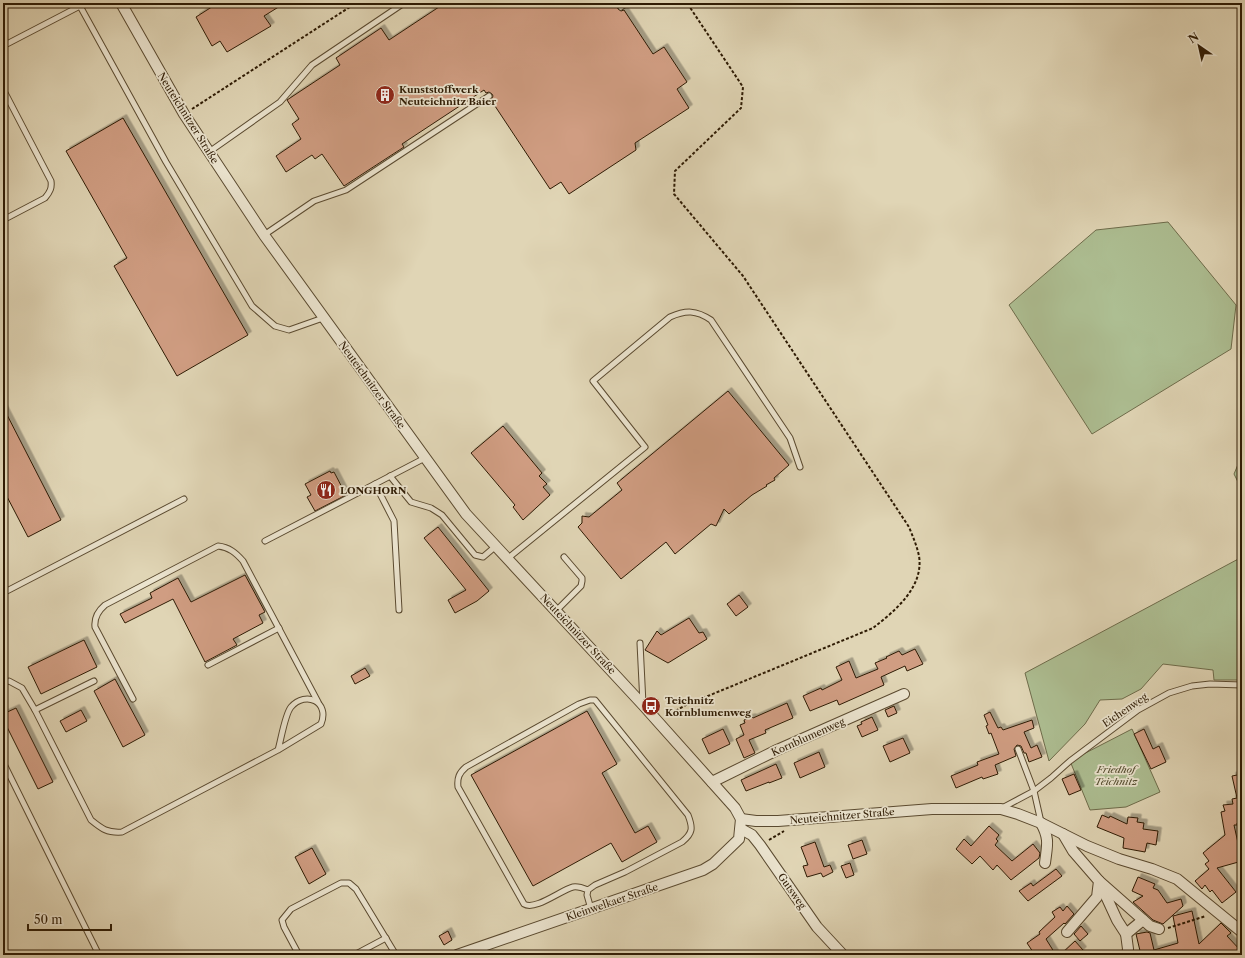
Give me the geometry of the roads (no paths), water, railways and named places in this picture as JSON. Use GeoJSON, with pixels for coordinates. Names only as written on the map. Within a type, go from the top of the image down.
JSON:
{"type":"FeatureCollection","features":[{"type":"Feature","properties":{"kind":"street","name":"Neuteichnitzer Straße"},"geometry":{"type":"LineString","coordinates":[[121,3],[188,111],[209,152],[264,235],[466,514],[643,705],[662,719],[712,782],[735,808],[741,824],[932,809],[1001,809],[1041,823],[1087,846],[1119,859],[1152,868],[1177,879],[1242,932]]}},
{"type":"Feature","properties":{"kind":"street","name":"Kornblumenweg"},"geometry":{"type":"LineString","coordinates":[[712,782],[777,750],[904,694]]}},
{"type":"Feature","properties":{"kind":"street"},"geometry":{"type":"LineString","coordinates":[[1041,823],[1047,834],[1045,863]]}},
{"type":"Feature","properties":{"kind":"street","name":"Gutsweg"},"geometry":{"type":"LineString","coordinates":[[741,824],[760,845],[817,927],[843,955]]}},
{"type":"Feature","properties":{"kind":"street","name":"Kleinwelkaer Straße"},"geometry":{"type":"LineString","coordinates":[[457,955],[703,870],[713,864],[739,839],[741,824]]}},
{"type":"Feature","properties":{"kind":"street"},"geometry":{"type":"LineString","coordinates":[[1063,834],[1073,851],[1099,881],[1150,926],[1159,929]]}},
{"type":"Feature","properties":{"kind":"street"},"geometry":{"type":"LineString","coordinates":[[1067,932],[1097,897],[1099,881]]}},
{"type":"Feature","properties":{"kind":"street"},"geometry":{"type":"LineString","coordinates":[[1099,881],[1117,920],[1126,934],[1128,949],[1127,955]]}},
{"type":"Feature","properties":{"kind":"street"},"geometry":{"type":"LineString","coordinates":[[1126,934],[1143,920]]}},
{"type":"Feature","properties":{"kind":"lane"},"geometry":{"type":"LineString","coordinates":[[209,152],[280,102],[312,65],[404,3]]}},
{"type":"Feature","properties":{"kind":"lane"},"geometry":{"type":"LineString","coordinates":[[621,7],[627,3]]}},
{"type":"Feature","properties":{"kind":"lane"},"geometry":{"type":"LineString","coordinates":[[3,46],[80,6],[166,162],[252,306],[275,326],[290,330],[323,318]]}},
{"type":"Feature","properties":{"kind":"lane"},"geometry":{"type":"LineString","coordinates":[[3,88],[51,181],[52,186],[50,192],[45,198],[3,220]]}},
{"type":"Feature","properties":{"kind":"lane"},"geometry":{"type":"LineString","coordinates":[[264,235],[314,202],[346,190],[489,96]]}},
{"type":"Feature","properties":{"kind":"lane"},"geometry":{"type":"LineString","coordinates":[[507,559],[645,446],[593,381],[670,317],[682,312],[702,314],[711,320],[790,438],[800,467]]}},
{"type":"Feature","properties":{"kind":"lane"},"geometry":{"type":"LineString","coordinates":[[265,541],[425,458]]}},
{"type":"Feature","properties":{"kind":"lane"},"geometry":{"type":"LineString","coordinates":[[390,476],[411,502],[431,508],[442,515],[475,555],[483,557],[496,546]]}},
{"type":"Feature","properties":{"kind":"lane"},"geometry":{"type":"LineString","coordinates":[[375,484],[394,521],[399,610]]}},
{"type":"Feature","properties":{"kind":"lane"},"geometry":{"type":"LineString","coordinates":[[3,593],[184,499]]}},
{"type":"Feature","properties":{"kind":"lane"},"geometry":{"type":"LineString","coordinates":[[3,683],[10,680],[22,688],[35,710],[91,820],[101,828],[112,833],[122,832],[278,750],[321,724],[323,718],[323,711],[243,562],[237,555],[225,546],[213,548],[105,605],[97,615],[94,621],[95,627],[133,699]]}},
{"type":"Feature","properties":{"kind":"lane"},"geometry":{"type":"LineString","coordinates":[[556,611],[581,586],[582,581],[582,578],[564,557]]}},
{"type":"Feature","properties":{"kind":"lane"},"geometry":{"type":"LineString","coordinates":[[208,665],[279,628]]}},
{"type":"Feature","properties":{"kind":"lane"},"geometry":{"type":"LineString","coordinates":[[640,644],[643,705]]}},
{"type":"Feature","properties":{"kind":"lane"},"geometry":{"type":"LineString","coordinates":[[35,710],[94,681]]}},
{"type":"Feature","properties":{"kind":"lane","name":"Eichenweg"},"geometry":{"type":"LineString","coordinates":[[1001,809],[1034,791],[1070,761],[1138,710],[1169,693],[1192,686],[1242,685]]}},
{"type":"Feature","properties":{"kind":"lane"},"geometry":{"type":"LineString","coordinates":[[278,750],[286,718],[291,707],[300,701],[310,698],[318,702]]}},
{"type":"Feature","properties":{"kind":"lane"},"geometry":{"type":"LineString","coordinates":[[588,890],[573,887],[535,905],[527,906],[524,904],[458,786],[457,781],[459,774],[466,767],[579,704],[590,700],[595,700],[688,815],[692,825],[690,835],[682,842],[625,872],[595,885],[588,890],[587,895],[591,909]]}},
{"type":"Feature","properties":{"kind":"lane"},"geometry":{"type":"LineString","coordinates":[[1018,749],[1034,791],[1041,823]]}},
{"type":"Feature","properties":{"kind":"lane"},"geometry":{"type":"LineString","coordinates":[[3,762],[99,955]]}},
{"type":"Feature","properties":{"kind":"lane"},"geometry":{"type":"LineString","coordinates":[[299,955],[284,927],[282,920],[291,909],[342,883],[349,883],[356,889],[396,955]]}},
{"type":"Feature","properties":{"kind":"lane"},"geometry":{"type":"LineString","coordinates":[[354,955],[386,938]]}},
{"type":"Feature","properties":{"kind":"place","name":"Kunststoffwerk Neuteichnitz Baier"},"geometry":{"type":"Point","coordinates":[385,95]}},
{"type":"Feature","properties":{"kind":"place","name":"LONGHORN"},"geometry":{"type":"Point","coordinates":[326,490]}},
{"type":"Feature","properties":{"kind":"place","name":"Teichnitz Kornblumenweg"},"geometry":{"type":"Point","coordinates":[651,706]}},
{"type":"Feature","properties":{"kind":"park label","name":"Friedhof Teichnitz"},"geometry":{"type":"Point","coordinates":[1116,774]}}]}
